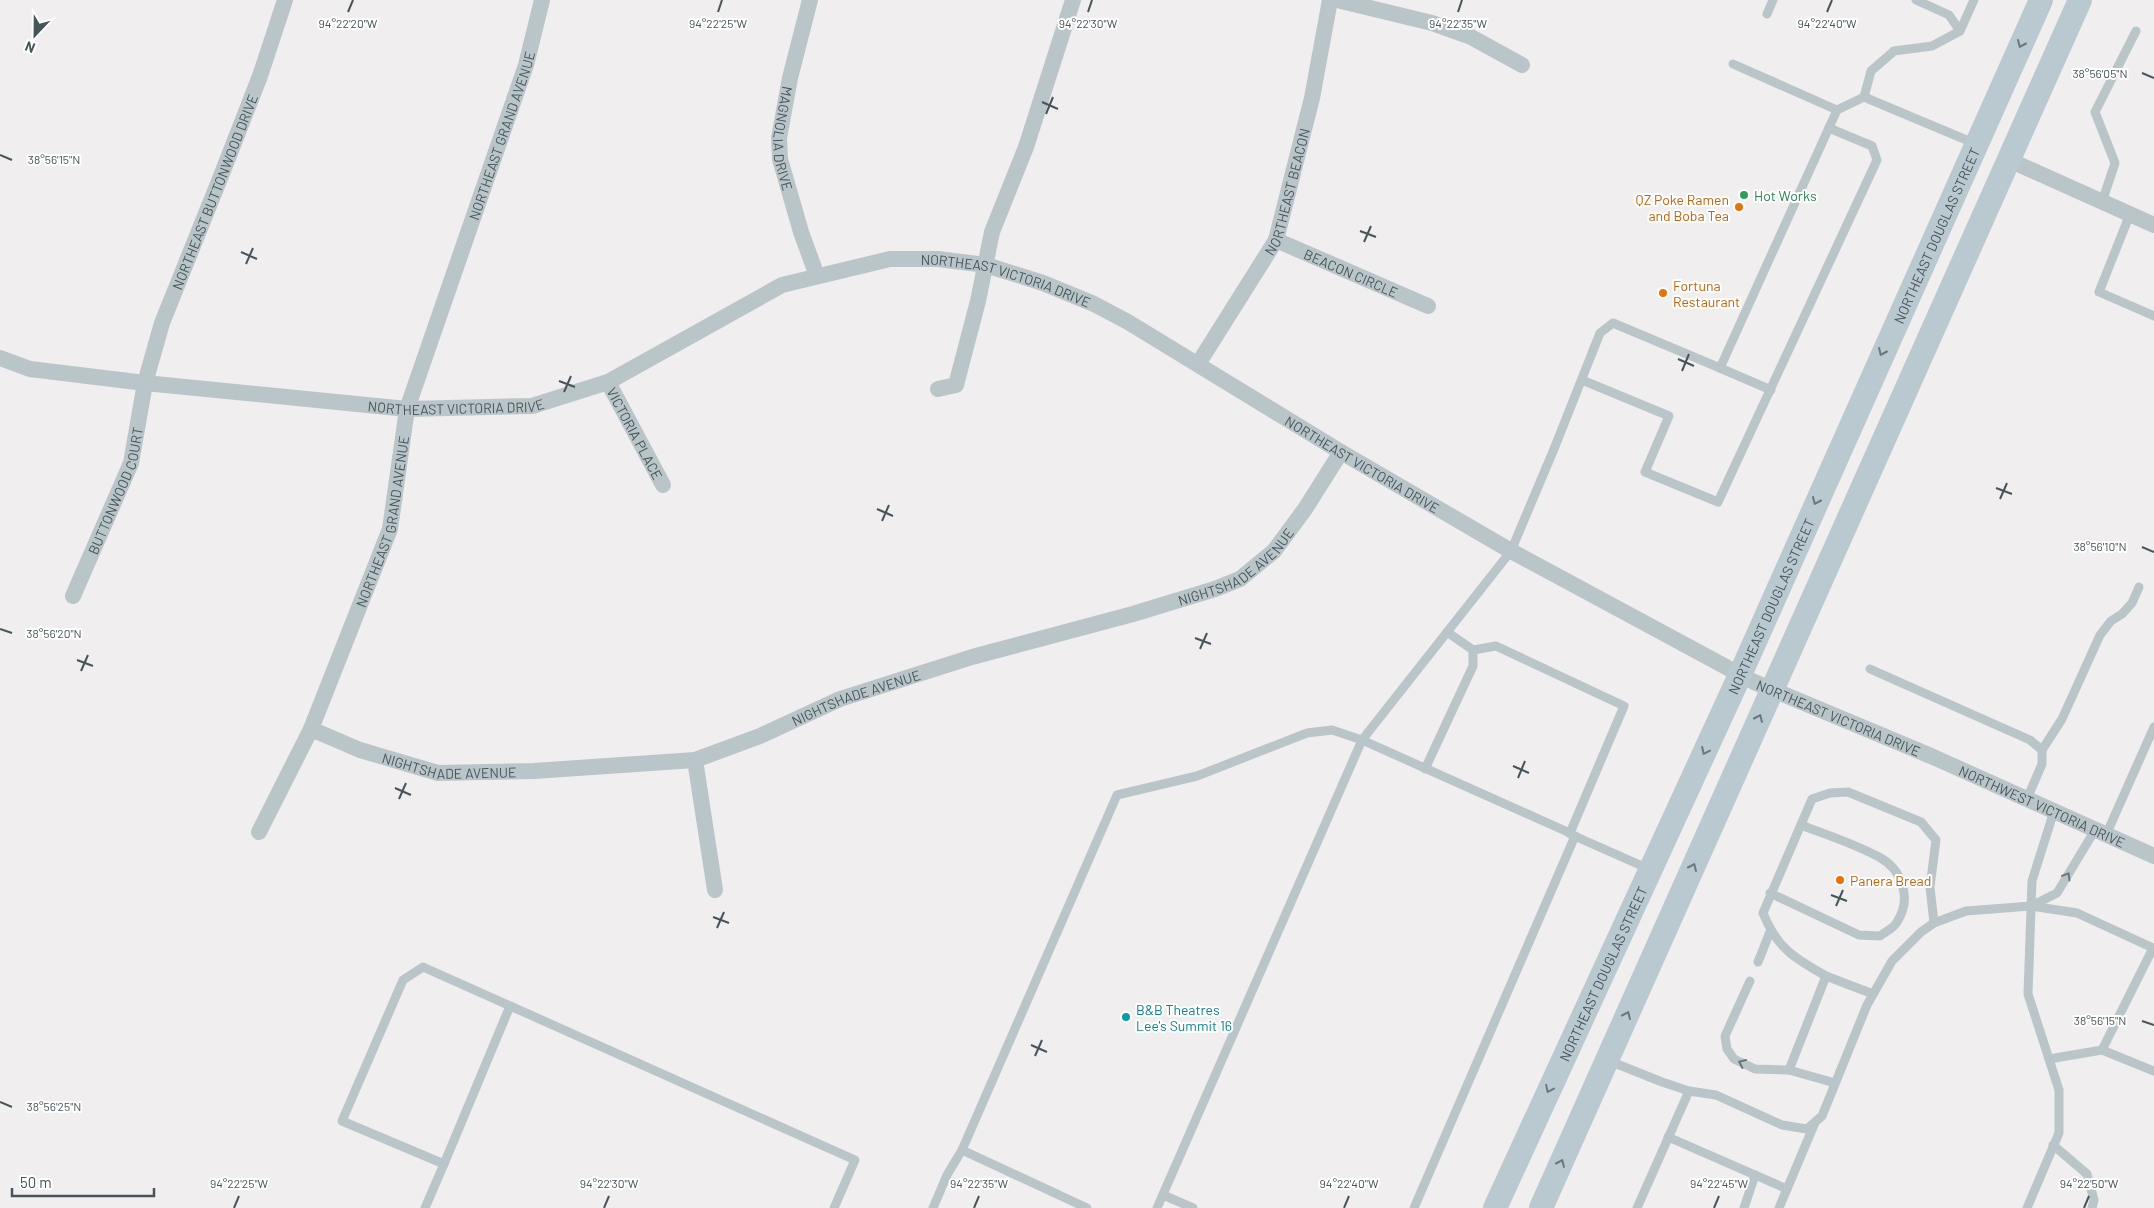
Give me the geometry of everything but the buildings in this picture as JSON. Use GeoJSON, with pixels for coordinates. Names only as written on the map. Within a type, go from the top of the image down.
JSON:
{"type":"FeatureCollection","features":[{"type":"Feature","properties":{"kind":"main road","name":"NORTHEAST DOUGLAS STREET"},"geometry":{"type":"LineString","coordinates":[[1494,1208],[1740,675],[2041,0]]}},
{"type":"Feature","properties":{"kind":"main road"},"geometry":{"type":"LineString","coordinates":[[1541,1208],[2080,0]]}},
{"type":"Feature","properties":{"kind":"main road"},"geometry":{"type":"LineString","coordinates":[[1991,109],[1988,136],[1994,148],[2009,160]]}},
{"type":"Feature","properties":{"kind":"street","name":"NORTHEAST BUTTONWOOD DRIVE"},"geometry":{"type":"LineString","coordinates":[[145,382],[162,323],[225,167],[286,0]]}},
{"type":"Feature","properties":{"kind":"street","name":"NORTHEAST GRAND AVENUE"},"geometry":{"type":"LineString","coordinates":[[259,832],[311,729],[390,528],[407,409],[526,65],[542,0]]}},
{"type":"Feature","properties":{"kind":"street","name":"MAGNOLIA DRIVE"},"geometry":{"type":"LineString","coordinates":[[810,0],[790,78],[779,138],[782,168],[800,232],[817,276]]}},
{"type":"Feature","properties":{"kind":"street"},"geometry":{"type":"LineString","coordinates":[[938,389],[956,386],[986,265],[992,232],[1026,147],[1073,0]]}},
{"type":"Feature","properties":{"kind":"street","name":"NORTHEAST BEACON"},"geometry":{"type":"LineString","coordinates":[[1198,364],[1276,240],[1312,98],[1330,0]]}},
{"type":"Feature","properties":{"kind":"street"},"geometry":{"type":"LineString","coordinates":[[1337,0],[1432,23],[1471,37],[1522,65]]}},
{"type":"Feature","properties":{"kind":"street"},"geometry":{"type":"LineString","coordinates":[[2009,160],[2154,225]]}},
{"type":"Feature","properties":{"kind":"street","name":"BEACON CIRCLE"},"geometry":{"type":"LineString","coordinates":[[1276,240],[1428,306]]}},
{"type":"Feature","properties":{"kind":"street","name":"NORTHEAST VICTORIA DRIVE"},"geometry":{"type":"LineString","coordinates":[[0,358],[30,369],[407,409],[532,406],[608,382],[782,285],[890,259],[938,259],[986,265],[1043,283],[1094,304],[1511,551],[1740,675],[1931,756]]}},
{"type":"Feature","properties":{"kind":"street","name":"BUTTONWOOD COURT"},"geometry":{"type":"LineString","coordinates":[[73,596],[131,463],[145,382]]}},
{"type":"Feature","properties":{"kind":"street","name":"VICTORIA PLACE"},"geometry":{"type":"LineString","coordinates":[[608,382],[663,485]]}},
{"type":"Feature","properties":{"kind":"street","name":"NIGHTSHADE AVENUE"},"geometry":{"type":"LineString","coordinates":[[311,729],[360,750],[438,773],[534,771],[695,760],[760,736],[840,699],[972,657],[1133,614],[1215,589],[1240,579],[1274,551],[1305,509],[1341,452]]}},
{"type":"Feature","properties":{"kind":"street","name":"NORTHWEST VICTORIA DRIVE"},"geometry":{"type":"LineString","coordinates":[[1931,756],[2154,856]]}},
{"type":"Feature","properties":{"kind":"street"},"geometry":{"type":"LineString","coordinates":[[695,760],[715,890]]}},
{"type":"Feature","properties":{"kind":"lane"},"geometry":{"type":"LineString","coordinates":[[1767,14],[1773,0]]}},
{"type":"Feature","properties":{"kind":"lane"},"geometry":{"type":"LineString","coordinates":[[1916,0],[1949,14],[1960,31]]}},
{"type":"Feature","properties":{"kind":"lane"},"geometry":{"type":"LineString","coordinates":[[1864,97],[1871,71],[1894,51],[1932,46],[1960,31],[1974,0]]}},
{"type":"Feature","properties":{"kind":"lane"},"geometry":{"type":"LineString","coordinates":[[2102,202],[2115,163],[2095,112],[2136,31]]}},
{"type":"Feature","properties":{"kind":"lane"},"geometry":{"type":"LineString","coordinates":[[1733,64],[1837,110]]}},
{"type":"Feature","properties":{"kind":"lane"},"geometry":{"type":"LineString","coordinates":[[1720,368],[1837,110],[1864,97],[1976,144]]}},
{"type":"Feature","properties":{"kind":"lane"},"geometry":{"type":"LineString","coordinates":[[1582,380],[1669,416],[1645,472],[1718,502],[1877,160],[1872,146],[1829,128]]}},
{"type":"Feature","properties":{"kind":"lane"},"geometry":{"type":"LineString","coordinates":[[2130,214],[2099,292],[2154,316]]}},
{"type":"Feature","properties":{"kind":"lane"},"geometry":{"type":"LineString","coordinates":[[1157,1208],[1362,740],[1511,551],[1600,333],[1613,323],[1771,390]]}},
{"type":"Feature","properties":{"kind":"lane"},"geometry":{"type":"LineString","coordinates":[[2027,799],[2042,764],[2042,750],[2062,719],[2100,635],[2111,621],[2122,614],[2132,603],[2139,587]]}},
{"type":"Feature","properties":{"kind":"lane"},"geometry":{"type":"LineString","coordinates":[[1414,1208],[1572,835],[1624,706],[1496,646],[1472,650],[1447,632]]}},
{"type":"Feature","properties":{"kind":"lane"},"geometry":{"type":"LineString","coordinates":[[1426,769],[1473,666],[1472,650]]}},
{"type":"Feature","properties":{"kind":"lane"},"geometry":{"type":"LineString","coordinates":[[1870,669],[2030,740],[2042,750]]}},
{"type":"Feature","properties":{"kind":"lane"},"geometry":{"type":"LineString","coordinates":[[2031,906],[2058,893],[2101,832],[2154,727]]}},
{"type":"Feature","properties":{"kind":"lane"},"geometry":{"type":"LineString","coordinates":[[933,1208],[947,1175],[962,1150],[1117,795],[1197,776],[1307,733],[1332,730],[1362,740],[1650,870]]}},
{"type":"Feature","properties":{"kind":"lane"},"geometry":{"type":"LineString","coordinates":[[1873,994],[1826,976],[1793,957],[1770,932],[1762,913],[1812,799],[1830,793],[1848,792],[1921,822],[1936,840],[1930,887],[1934,923]]}},
{"type":"Feature","properties":{"kind":"lane"},"geometry":{"type":"LineString","coordinates":[[2027,1208],[2059,1133],[2059,1090],[2028,994],[2032,881],[2054,811]]}},
{"type":"Feature","properties":{"kind":"lane"},"geometry":{"type":"LineString","coordinates":[[1770,893],[1859,935],[1880,936],[1897,923],[1903,909],[1906,894],[1895,869],[1880,857],[1801,825]]}},
{"type":"Feature","properties":{"kind":"lane"},"geometry":{"type":"LineString","coordinates":[[1607,1060],[1689,1091],[1716,1095],[1782,1125],[1807,1129],[1822,1116],[1867,1005],[1892,961],[1921,932],[1934,923],[1966,911],[2031,906],[2077,913],[2154,948],[2102,1050]]}},
{"type":"Feature","properties":{"kind":"lane"},"geometry":{"type":"LineString","coordinates":[[1758,962],[1770,932]]}},
{"type":"Feature","properties":{"kind":"lane"},"geometry":{"type":"LineString","coordinates":[[444,1164],[342,1121],[404,980],[423,967],[855,1160],[834,1208]]}},
{"type":"Feature","properties":{"kind":"lane"},"geometry":{"type":"LineString","coordinates":[[1789,1070],[1826,976]]}},
{"type":"Feature","properties":{"kind":"lane"},"geometry":{"type":"LineString","coordinates":[[1750,981],[1725,1036],[1727,1049],[1734,1059],[1755,1069],[1789,1070],[1835,1083]]}},
{"type":"Feature","properties":{"kind":"lane"},"geometry":{"type":"LineString","coordinates":[[425,1208],[510,1006]]}},
{"type":"Feature","properties":{"kind":"lane"},"geometry":{"type":"LineString","coordinates":[[2049,1059],[2102,1050],[2154,1071]]}},
{"type":"Feature","properties":{"kind":"lane"},"geometry":{"type":"LineString","coordinates":[[1637,1208],[1689,1091]]}},
{"type":"Feature","properties":{"kind":"lane"},"geometry":{"type":"LineString","coordinates":[[1779,1208],[1814,1124]]}},
{"type":"Feature","properties":{"kind":"lane"},"geometry":{"type":"LineString","coordinates":[[1668,1137],[1787,1189]]}},
{"type":"Feature","properties":{"kind":"lane"},"geometry":{"type":"LineString","coordinates":[[2053,1145],[2086,1174],[2094,1200],[2092,1208]]}},
{"type":"Feature","properties":{"kind":"lane"},"geometry":{"type":"LineString","coordinates":[[962,1150],[1087,1208]]}},
{"type":"Feature","properties":{"kind":"lane"},"geometry":{"type":"LineString","coordinates":[[1744,1208],[1755,1175]]}},
{"type":"Feature","properties":{"kind":"lane"},"geometry":{"type":"LineString","coordinates":[[1163,1195],[1193,1208]]}},
{"type":"Feature","properties":{"kind":"place","name":"Hot Works"},"geometry":{"type":"Point","coordinates":[1744,195]}},
{"type":"Feature","properties":{"kind":"place","name":"QZ Poke Ramen and Boba Tea"},"geometry":{"type":"Point","coordinates":[1739,207]}},
{"type":"Feature","properties":{"kind":"place","name":"Fortuna Restaurant"},"geometry":{"type":"Point","coordinates":[1663,293]}},
{"type":"Feature","properties":{"kind":"place","name":"Panera Bread"},"geometry":{"type":"Point","coordinates":[1840,880]}},
{"type":"Feature","properties":{"kind":"place","name":"B&B Theatres Lee's Summit 16"},"geometry":{"type":"Point","coordinates":[1126,1017]}}]}
